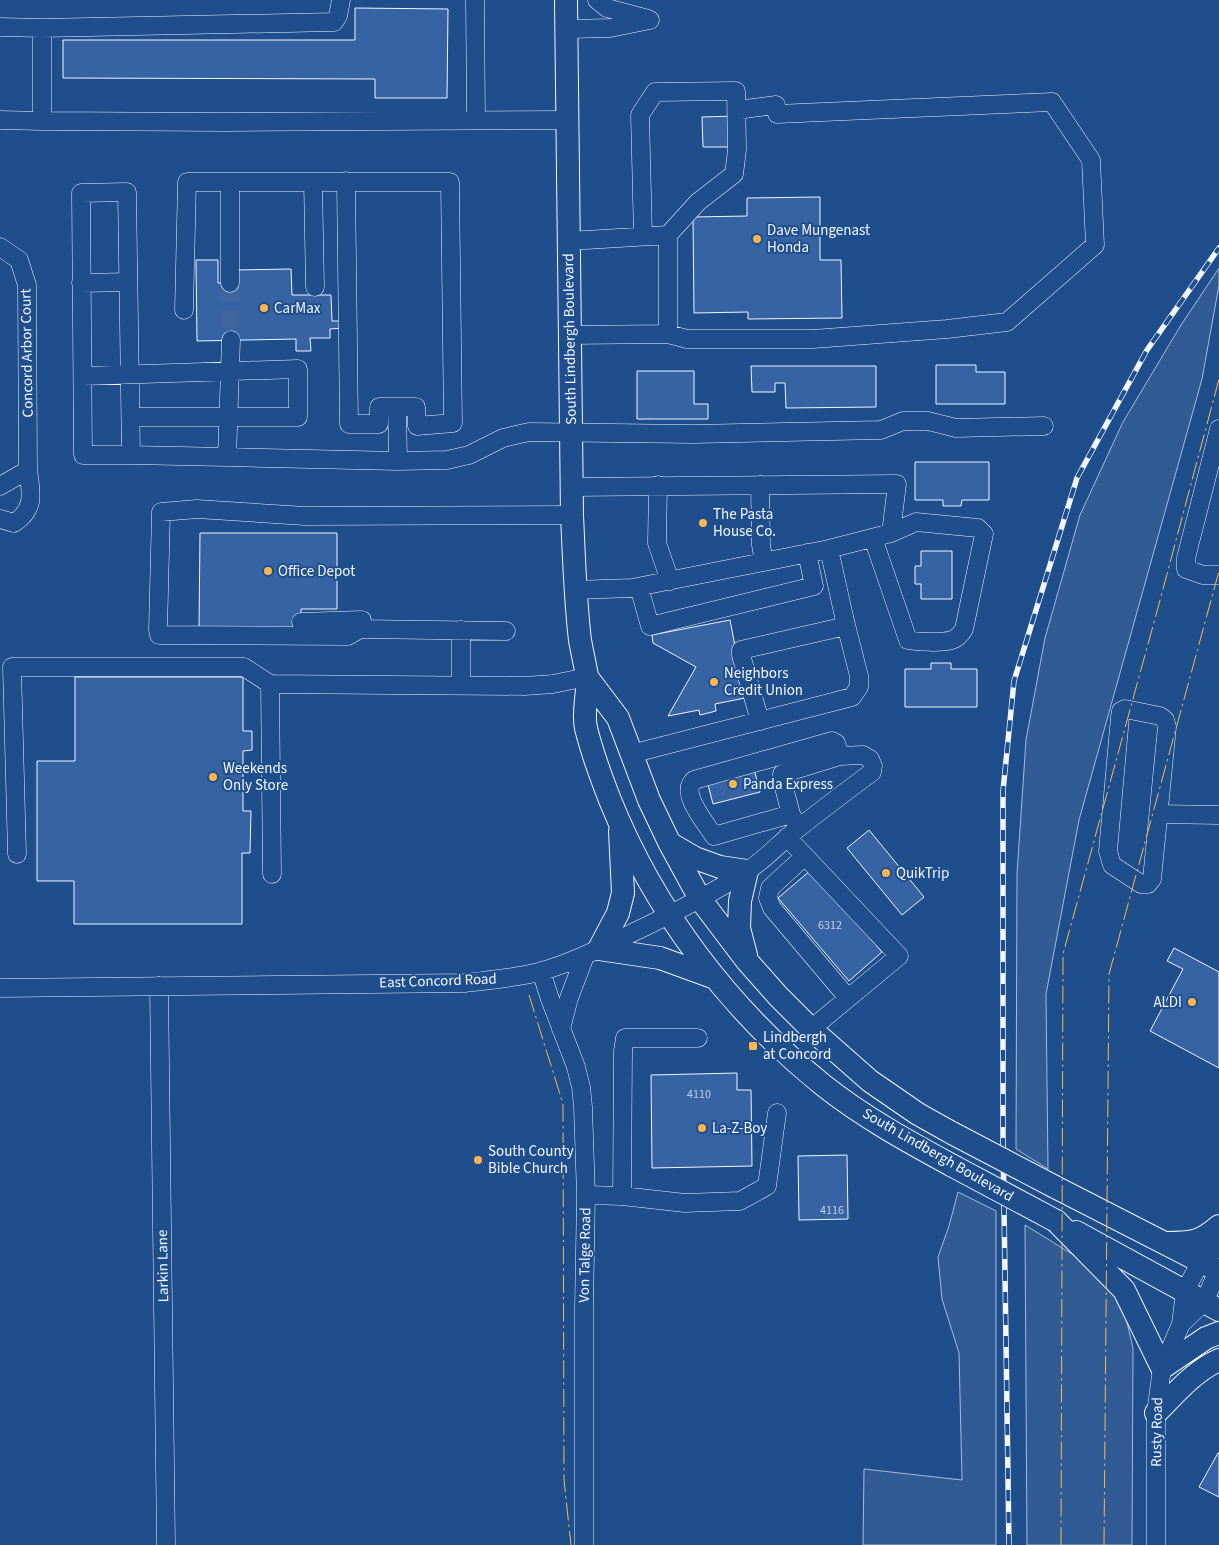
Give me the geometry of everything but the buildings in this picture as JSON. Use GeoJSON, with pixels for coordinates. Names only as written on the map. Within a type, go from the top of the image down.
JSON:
{"type":"FeatureCollection","features":[{"type":"Feature","properties":{"kind":"main road","name":"South Lindbergh Boulevard"},"geometry":{"type":"LineString","coordinates":[[566,0],[568,29],[572,515],[575,590],[580,642],[587,677],[585,725],[599,772],[619,823],[652,887],[669,915],[715,978],[744,1012],[776,1044],[824,1085],[870,1118],[953,1166],[1203,1301]]}},
{"type":"Feature","properties":{"kind":"main road","name":"South Lindbergh Boulevard"},"geometry":{"type":"LineString","coordinates":[[587,677],[618,718],[649,800],[670,844],[700,898],[747,961],[811,1029],[870,1082],[918,1114],[1214,1268]]}},
{"type":"Feature","properties":{"kind":"main road"},"geometry":{"type":"LineString","coordinates":[[619,823],[623,893],[618,913],[592,952],[660,958],[715,978]]}},
{"type":"Feature","properties":{"kind":"main road"},"geometry":{"type":"LineString","coordinates":[[670,844],[695,858],[720,867],[747,871],[740,901],[739,928],[747,961]]}},
{"type":"Feature","properties":{"kind":"main road"},"geometry":{"type":"LineString","coordinates":[[1056,1221],[1124,1290],[1162,1368],[1197,1343],[1219,1333]]}},
{"type":"Feature","properties":{"kind":"main road"},"geometry":{"type":"LineString","coordinates":[[1165,1243],[1186,1243],[1208,1237],[1219,1226]]}},
{"type":"Feature","properties":{"kind":"main road"},"geometry":{"type":"LineString","coordinates":[[1156,1413],[1203,1369],[1219,1360]]}},
{"type":"Feature","properties":{"kind":"street"},"geometry":{"type":"LineString","coordinates":[[0,27],[42,28],[334,22],[338,16],[341,0]]}},
{"type":"Feature","properties":{"kind":"street"},"geometry":{"type":"LineString","coordinates":[[475,0],[476,120]]}},
{"type":"Feature","properties":{"kind":"street"},"geometry":{"type":"LineString","coordinates":[[568,29],[610,28],[650,20],[607,8],[597,0]]}},
{"type":"Feature","properties":{"kind":"street"},"geometry":{"type":"LineString","coordinates":[[42,28],[42,121]]}},
{"type":"Feature","properties":{"kind":"street"},"geometry":{"type":"LineString","coordinates":[[643,236],[640,115],[655,92],[736,91],[737,150],[734,174],[698,202],[668,235],[668,334]]}},
{"type":"Feature","properties":{"kind":"street"},"geometry":{"type":"LineString","coordinates":[[570,335],[668,334],[687,339],[813,339],[947,329],[1007,322],[1095,245],[1091,160],[1052,102],[777,114],[776,105],[737,110]]}},
{"type":"Feature","properties":{"kind":"street"},"geometry":{"type":"LineString","coordinates":[[0,120],[227,122],[568,120]]}},
{"type":"Feature","properties":{"kind":"street"},"geometry":{"type":"LineString","coordinates":[[184,310],[187,182],[346,181],[450,182],[453,423],[417,426],[416,407],[379,407],[379,424],[349,424],[346,181]]}},
{"type":"Feature","properties":{"kind":"street"},"geometry":{"type":"LineString","coordinates":[[230,182],[230,283]]}},
{"type":"Feature","properties":{"kind":"street"},"geometry":{"type":"LineString","coordinates":[[313,182],[315,287]]}},
{"type":"Feature","properties":{"kind":"street"},"geometry":{"type":"LineString","coordinates":[[131,455],[127,192],[81,193],[84,455],[398,461],[447,460],[469,455],[503,438],[529,432],[694,434],[881,430],[903,421],[928,421],[956,428],[1044,426]]}},
{"type":"Feature","properties":{"kind":"street"},"geometry":{"type":"LineString","coordinates":[[569,240],[668,235]]}},
{"type":"Feature","properties":{"kind":"street","name":"Concord Arbor Court"},"geometry":{"type":"LineString","coordinates":[[0,247],[19,260],[27,285],[28,470],[31,492],[30,501],[24,516],[14,523],[0,519]]}},
{"type":"Feature","properties":{"kind":"street"},"geometry":{"type":"LineString","coordinates":[[81,283],[128,282]]}},
{"type":"Feature","properties":{"kind":"street"},"geometry":{"type":"LineString","coordinates":[[227,457],[231,340]]}},
{"type":"Feature","properties":{"kind":"street"},"geometry":{"type":"LineString","coordinates":[[82,376],[298,369],[298,417],[131,417]]}},
{"type":"Feature","properties":{"kind":"street"},"geometry":{"type":"LineString","coordinates":[[397,407],[398,461]]}},
{"type":"Feature","properties":{"kind":"street"},"geometry":{"type":"LineString","coordinates":[[1219,429],[1186,558],[1186,569],[1203,575],[1219,575]]}},
{"type":"Feature","properties":{"kind":"street"},"geometry":{"type":"LineString","coordinates":[[0,486],[28,470]]}},
{"type":"Feature","properties":{"kind":"street"},"geometry":{"type":"LineString","coordinates":[[572,487],[897,484],[891,533]]}},
{"type":"Feature","properties":{"kind":"street"},"geometry":{"type":"LineString","coordinates":[[658,485],[657,543],[670,581]]}},
{"type":"Feature","properties":{"kind":"street"},"geometry":{"type":"LineString","coordinates":[[760,485],[761,545],[764,562]]}},
{"type":"Feature","properties":{"kind":"street"},"geometry":{"type":"LineString","coordinates":[[361,625],[348,636],[159,635],[161,512],[197,509],[305,516],[572,515]]}},
{"type":"Feature","properties":{"kind":"street"},"geometry":{"type":"LineString","coordinates":[[575,590],[639,587],[670,581],[829,549],[891,533],[916,522],[978,528],[984,534],[964,630],[960,635],[952,640],[908,640],[873,538]]}},
{"type":"Feature","properties":{"kind":"street"},"geometry":{"type":"LineString","coordinates":[[631,754],[852,697],[859,687],[859,676],[829,549]]}},
{"type":"Feature","properties":{"kind":"street"},"geometry":{"type":"LineString","coordinates":[[639,587],[650,626],[814,586],[807,553]]}},
{"type":"Feature","properties":{"kind":"street"},"geometry":{"type":"LineString","coordinates":[[301,622],[506,631]]}},
{"type":"Feature","properties":{"kind":"street"},"geometry":{"type":"LineString","coordinates":[[760,721],[741,650],[846,626]]}},
{"type":"Feature","properties":{"kind":"street"},"geometry":{"type":"LineString","coordinates":[[466,630],[466,686]]}},
{"type":"Feature","properties":{"kind":"street"},"geometry":{"type":"LineString","coordinates":[[17,854],[12,667],[244,667],[270,684],[525,686],[553,684],[587,677]]}},
{"type":"Feature","properties":{"kind":"street"},"geometry":{"type":"LineString","coordinates":[[270,684],[272,874]]}},
{"type":"Feature","properties":{"kind":"street"},"geometry":{"type":"LineString","coordinates":[[1126,709],[1160,716],[1165,720],[1167,727],[1159,814],[1152,879],[1148,884],[1141,884],[1112,865],[1108,851],[1120,716],[1121,711],[1126,709]]}},
{"type":"Feature","properties":{"kind":"street"},"geometry":{"type":"LineString","coordinates":[[792,826],[714,836],[689,795],[690,784],[694,780],[832,741],[836,743],[840,756],[782,774],[792,826],[805,856],[899,956],[811,1029]]}},
{"type":"Feature","properties":{"kind":"street","name":"East Concord Road"},"geometry":{"type":"LineString","coordinates":[[0,988],[464,983],[516,977],[541,971],[592,952],[669,915],[747,871],[768,856],[792,826],[827,805],[872,772],[873,766],[870,759],[863,755],[840,756]]}},
{"type":"Feature","properties":{"kind":"street"},"geometry":{"type":"LineString","coordinates":[[1159,814],[1219,815]]}},
{"type":"Feature","properties":{"kind":"street"},"geometry":{"type":"LineString","coordinates":[[805,856],[770,888],[768,898],[772,908],[848,998]]}},
{"type":"Feature","properties":{"kind":"street"},"geometry":{"type":"LineString","coordinates":[[561,1028],[570,998],[592,952]]}},
{"type":"Feature","properties":{"kind":"street","name":"Von Talge Road"},"geometry":{"type":"LineString","coordinates":[[541,971],[576,1067],[581,1087],[586,1195],[584,1545]]}},
{"type":"Feature","properties":{"kind":"street","name":"Larkin Lane"},"geometry":{"type":"LineString","coordinates":[[160,986],[166,1545]]}},
{"type":"Feature","properties":{"kind":"street"},"geometry":{"type":"LineString","coordinates":[[622,1196],[622,1051],[625,1038],[698,1038]]}},
{"type":"Feature","properties":{"kind":"street"},"geometry":{"type":"LineString","coordinates":[[586,1195],[622,1196],[685,1203],[740,1201],[767,1186],[777,1113]]}},
{"type":"Feature","properties":{"kind":"street"},"geometry":{"type":"LineString","coordinates":[[1214,1268],[1219,1246]]}},
{"type":"Feature","properties":{"kind":"street","name":"Rusty Road"},"geometry":{"type":"LineString","coordinates":[[1156,1545],[1156,1413],[1162,1368],[1181,1324],[1203,1301],[1214,1268]]}},
{"type":"Feature","properties":{"kind":"shaded area"},"geometry":{"type":"Polygon","coordinates":[[[1219,268],[1219,285],[1202,379],[1079,820],[1046,994],[1048,1169],[1016,1149],[1017,874],[1026,740],[1045,638],[1080,515],[1123,422],[1181,325],[1219,268]]]}},
{"type":"Feature","properties":{"kind":"shaded area"},"geometry":{"type":"Polygon","coordinates":[[[958,1192],[996,1211],[996,1545],[863,1545],[864,1469],[962,1480],[959,1353],[942,1299],[938,1257],[958,1192]]]}},
{"type":"Feature","properties":{"kind":"shaded area"},"geometry":{"type":"Polygon","coordinates":[[[1025,1225],[1093,1267],[1121,1297],[1133,1348],[1132,1545],[1027,1545],[1025,1225]]]}},
{"type":"Feature","properties":{"kind":"tunnel"},"geometry":{"type":"LineString","coordinates":[[230,283],[231,340]]}},
{"type":"Feature","properties":{"kind":"railway"},"geometry":{"type":"LineString","coordinates":[[1009,1545],[1003,1140],[1003,791],[1014,681],[1077,478],[1147,350],[1219,248]]}},
{"type":"Feature","properties":{"kind":"power"},"geometry":{"type":"LineString","coordinates":[[1061,1545],[1063,954],[1219,379]]}},
{"type":"Feature","properties":{"kind":"power"},"geometry":{"type":"LineString","coordinates":[[1104,1545],[1109,974],[1219,571]]}},
{"type":"Feature","properties":{"kind":"power"},"geometry":{"type":"LineString","coordinates":[[529,995],[563,1104],[564,1480],[571,1545]]}},
{"type":"Feature","properties":{"kind":"place","name":"Dave Mungenast Honda"},"geometry":{"type":"Point","coordinates":[757,239]}},
{"type":"Feature","properties":{"kind":"place","name":"CarMax"},"geometry":{"type":"Point","coordinates":[264,308]}},
{"type":"Feature","properties":{"kind":"place","name":"The Pasta House Co."},"geometry":{"type":"Point","coordinates":[703,523]}},
{"type":"Feature","properties":{"kind":"place","name":"Office Depot"},"geometry":{"type":"Point","coordinates":[268,571]}},
{"type":"Feature","properties":{"kind":"place","name":"Neighbors Credit Union"},"geometry":{"type":"Point","coordinates":[714,682]}},
{"type":"Feature","properties":{"kind":"place","name":"Weekends Only Store"},"geometry":{"type":"Point","coordinates":[213,777]}},
{"type":"Feature","properties":{"kind":"place","name":"Panda Express"},"geometry":{"type":"Point","coordinates":[733,784]}},
{"type":"Feature","properties":{"kind":"place","name":"QuikTrip"},"geometry":{"type":"Point","coordinates":[886,873]}},
{"type":"Feature","properties":{"kind":"place","name":"ALDI"},"geometry":{"type":"Point","coordinates":[1192,1002]}},
{"type":"Feature","properties":{"kind":"place","name":"Lindbergh at Concord"},"geometry":{"type":"Point","coordinates":[753,1046]}},
{"type":"Feature","properties":{"kind":"place","name":"La-Z-Boy"},"geometry":{"type":"Point","coordinates":[702,1128]}},
{"type":"Feature","properties":{"kind":"place","name":"South County Bible Church"},"geometry":{"type":"Point","coordinates":[478,1160]}}]}
